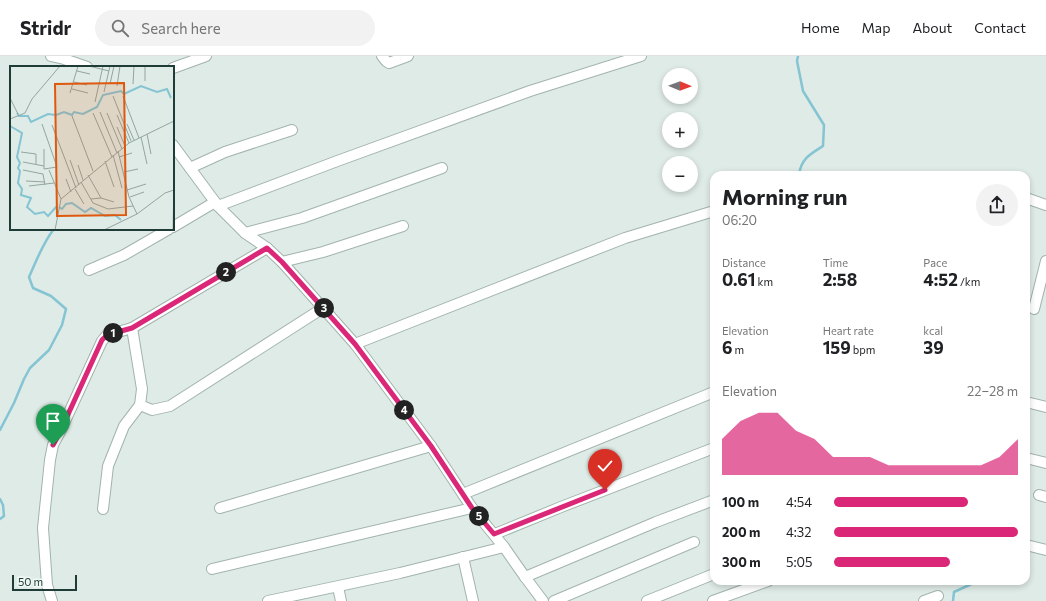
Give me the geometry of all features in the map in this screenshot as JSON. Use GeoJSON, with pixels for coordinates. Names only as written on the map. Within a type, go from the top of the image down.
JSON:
{"type":"FeatureCollection","features":[{"type":"Feature","properties":{"kind":"street"},"geometry":{"type":"LineString","coordinates":[[51,56],[84,66]]}},
{"type":"Feature","properties":{"kind":"street"},"geometry":{"type":"LineString","coordinates":[[174,68],[206,56]]}},
{"type":"Feature","properties":{"kind":"street"},"geometry":{"type":"LineString","coordinates":[[382,56],[386,62],[389,63],[408,56]]}},
{"type":"Feature","properties":{"kind":"street"},"geometry":{"type":"LineString","coordinates":[[174,226],[217,204],[530,91],[641,56]]}},
{"type":"Feature","properties":{"kind":"street"},"geometry":{"type":"LineString","coordinates":[[190,168],[225,152],[292,130]]}},
{"type":"Feature","properties":{"kind":"street"},"geometry":{"type":"LineString","coordinates":[[174,145],[217,204],[245,234],[267,248],[282,262],[355,344],[431,446],[472,508],[504,546],[543,601]]}},
{"type":"Feature","properties":{"kind":"street"},"geometry":{"type":"LineString","coordinates":[[245,234],[302,218],[442,168]]}},
{"type":"Feature","properties":{"kind":"street"},"geometry":{"type":"LineString","coordinates":[[1030,199],[1046,205]]}},
{"type":"Feature","properties":{"kind":"street"},"geometry":{"type":"LineString","coordinates":[[355,344],[626,238],[710,212]]}},
{"type":"Feature","properties":{"kind":"street"},"geometry":{"type":"LineString","coordinates":[[282,262],[323,252],[403,226]]}},
{"type":"Feature","properties":{"kind":"street"},"geometry":{"type":"LineString","coordinates":[[89,270],[124,255],[167,230]]}},
{"type":"Feature","properties":{"kind":"street"},"geometry":{"type":"LineString","coordinates":[[52,601],[47,584],[42,528],[50,460],[53,445],[102,340],[107,335],[132,328],[267,248]]}},
{"type":"Feature","properties":{"kind":"street"},"geometry":{"type":"LineString","coordinates":[[1034,309],[1046,260]]}},
{"type":"Feature","properties":{"kind":"street"},"geometry":{"type":"LineString","coordinates":[[140,405],[152,410],[170,406],[324,308]]}},
{"type":"Feature","properties":{"kind":"street"},"geometry":{"type":"LineString","coordinates":[[103,509],[108,466],[124,426],[140,405],[142,389],[132,328]]}},
{"type":"Feature","properties":{"kind":"street"},"geometry":{"type":"LineString","coordinates":[[463,494],[710,394]]}},
{"type":"Feature","properties":{"kind":"street"},"geometry":{"type":"LineString","coordinates":[[1030,403],[1046,407]]}},
{"type":"Feature","properties":{"kind":"street"},"geometry":{"type":"LineString","coordinates":[[220,508],[431,446]]}},
{"type":"Feature","properties":{"kind":"street"},"geometry":{"type":"LineString","coordinates":[[494,534],[710,450]]}},
{"type":"Feature","properties":{"kind":"street"},"geometry":{"type":"LineString","coordinates":[[1030,459],[1046,463]]}},
{"type":"Feature","properties":{"kind":"street"},"geometry":{"type":"LineString","coordinates":[[525,577],[656,522],[710,502]]}},
{"type":"Feature","properties":{"kind":"street"},"geometry":{"type":"LineString","coordinates":[[212,569],[472,508]]}},
{"type":"Feature","properties":{"kind":"street"},"geometry":{"type":"LineString","coordinates":[[554,601],[694,542]]}},
{"type":"Feature","properties":{"kind":"street"},"geometry":{"type":"LineString","coordinates":[[268,601],[400,573],[504,546]]}},
{"type":"Feature","properties":{"kind":"street"},"geometry":{"type":"LineString","coordinates":[[1030,546],[1046,550]]}},
{"type":"Feature","properties":{"kind":"street"},"geometry":{"type":"LineString","coordinates":[[463,557],[473,601]]}},
{"type":"Feature","properties":{"kind":"street"},"geometry":{"type":"LineString","coordinates":[[647,601],[710,576]]}},
{"type":"Feature","properties":{"kind":"street"},"geometry":{"type":"LineString","coordinates":[[713,601],[757,585]]}},
{"type":"Feature","properties":{"kind":"street"},"geometry":{"type":"LineString","coordinates":[[338,587],[341,601]]}},
{"type":"Feature","properties":{"kind":"street"},"geometry":{"type":"LineString","coordinates":[[924,601],[938,596]]}},
{"type":"Feature","properties":{"kind":"waterway"},"geometry":{"type":"LineString","coordinates":[[798,56],[797,61],[803,91],[824,125],[823,146],[810,154],[804,161],[800,171]]}},
{"type":"Feature","properties":{"kind":"waterway"},"geometry":{"type":"LineString","coordinates":[[0,430],[30,368],[49,350],[62,325],[66,309],[51,296],[33,288],[29,277],[43,246],[53,230]]}},
{"type":"Feature","properties":{"kind":"waterway"},"geometry":{"type":"LineString","coordinates":[[0,499],[3,505],[4,516],[0,519]]}},
{"type":"Feature","properties":{"kind":"waterway"},"geometry":{"type":"LineString","coordinates":[[953,601],[954,592],[969,585]]}},
{"type":"Feature","properties":{"kind":"route"},"geometry":{"type":"LineString","coordinates":[[53,445],[102,340],[107,335],[132,328],[267,248],[282,262],[355,344],[431,446],[472,508],[494,534],[605,490]]}}]}
